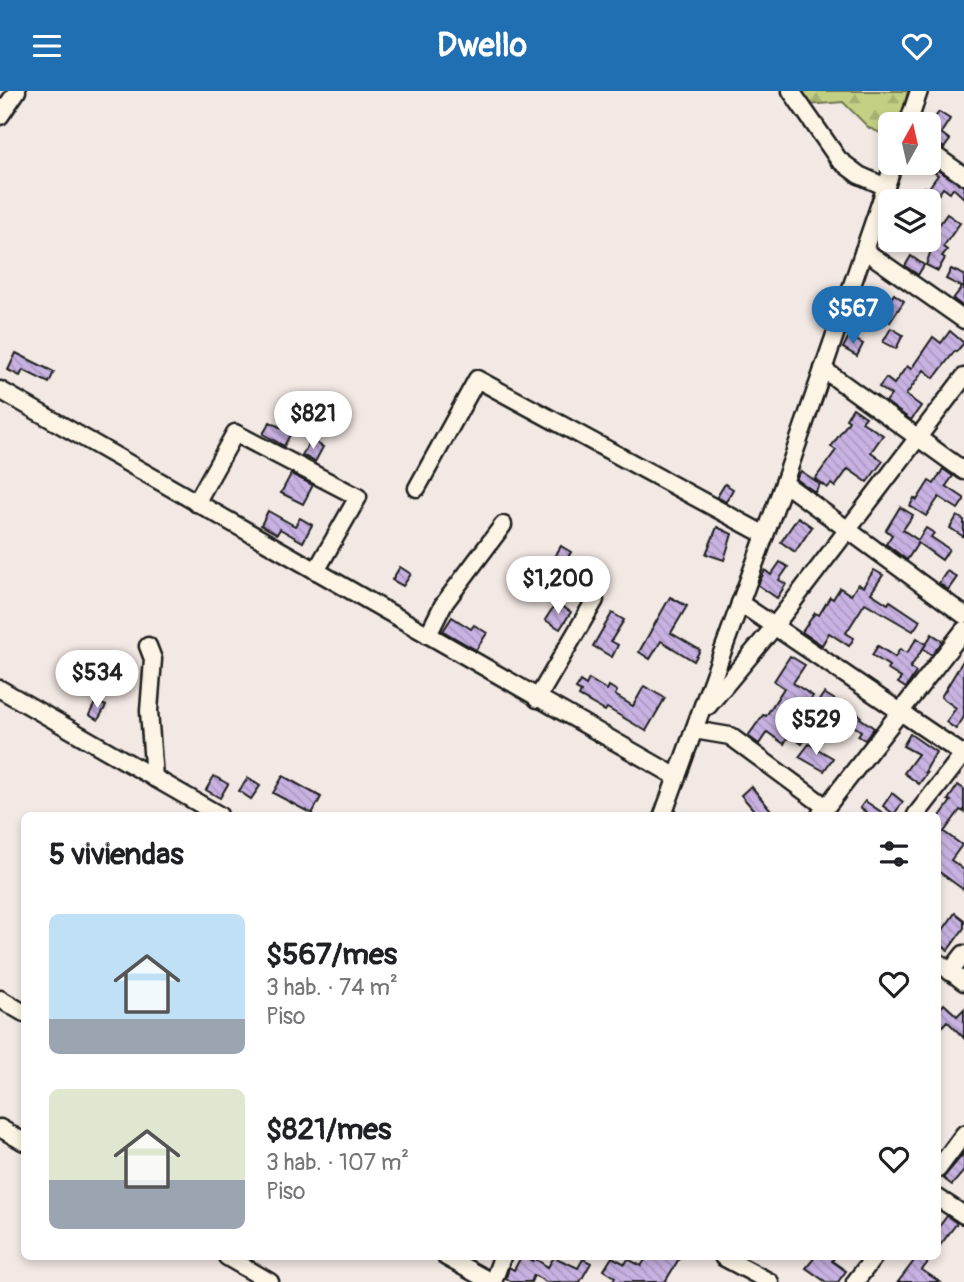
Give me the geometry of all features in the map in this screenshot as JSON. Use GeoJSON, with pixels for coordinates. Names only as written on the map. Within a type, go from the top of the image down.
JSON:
{"type":"FeatureCollection","features":[{"type":"Feature","properties":{"kind":"street"},"geometry":{"type":"LineString","coordinates":[[0,116],[16,91]]}},
{"type":"Feature","properties":{"kind":"street"},"geometry":{"type":"LineString","coordinates":[[791,91],[839,160],[859,175],[886,187]]}},
{"type":"Feature","properties":{"kind":"street"},"geometry":{"type":"LineString","coordinates":[[912,112],[919,91]]}},
{"type":"Feature","properties":{"kind":"street"},"geometry":{"type":"LineString","coordinates":[[942,160],[964,176]]}},
{"type":"Feature","properties":{"kind":"street"},"geometry":{"type":"LineString","coordinates":[[664,812],[784,483],[890,175]]}},
{"type":"Feature","properties":{"kind":"street"},"geometry":{"type":"LineString","coordinates":[[864,250],[964,320]]}},
{"type":"Feature","properties":{"kind":"street"},"geometry":{"type":"LineString","coordinates":[[823,369],[964,471]]}},
{"type":"Feature","properties":{"kind":"street"},"geometry":{"type":"LineString","coordinates":[[697,723],[964,377]]}},
{"type":"Feature","properties":{"kind":"street"},"geometry":{"type":"LineString","coordinates":[[418,488],[477,379],[765,535]]}},
{"type":"Feature","properties":{"kind":"street"},"geometry":{"type":"LineString","coordinates":[[0,390],[677,778]]}},
{"type":"Feature","properties":{"kind":"street"},"geometry":{"type":"LineString","coordinates":[[197,503],[235,433],[358,497],[316,571]]}},
{"type":"Feature","properties":{"kind":"street"},"geometry":{"type":"LineString","coordinates":[[784,483],[964,615]]}},
{"type":"Feature","properties":{"kind":"street"},"geometry":{"type":"LineString","coordinates":[[428,635],[443,605],[503,525]]}},
{"type":"Feature","properties":{"kind":"street"},"geometry":{"type":"LineString","coordinates":[[537,699],[595,600]]}},
{"type":"Feature","properties":{"kind":"street"},"geometry":{"type":"LineString","coordinates":[[740,603],[964,754],[918,812]]}},
{"type":"Feature","properties":{"kind":"street"},"geometry":{"type":"LineString","coordinates":[[697,723],[730,736],[823,811],[964,630]]}},
{"type":"Feature","properties":{"kind":"street"},"geometry":{"type":"LineString","coordinates":[[148,646],[153,659],[149,711],[154,778]]}},
{"type":"Feature","properties":{"kind":"street"},"geometry":{"type":"LineString","coordinates":[[0,689],[214,812]]}},
{"type":"Feature","properties":{"kind":"street"},"geometry":{"type":"LineString","coordinates":[[964,954],[944,967],[964,982]]}},
{"type":"Feature","properties":{"kind":"street"},"geometry":{"type":"LineString","coordinates":[[0,999],[21,1011]]}},
{"type":"Feature","properties":{"kind":"street"},"geometry":{"type":"LineString","coordinates":[[0,1128],[21,1140]]}},
{"type":"Feature","properties":{"kind":"street"},"geometry":{"type":"LineString","coordinates":[[941,1165],[964,1134]]}},
{"type":"Feature","properties":{"kind":"street"},"geometry":{"type":"LineString","coordinates":[[941,1200],[964,1215]]}},
{"type":"Feature","properties":{"kind":"street"},"geometry":{"type":"LineString","coordinates":[[452,1260],[492,1282],[501,1260]]}},
{"type":"Feature","properties":{"kind":"street"},"geometry":{"type":"LineString","coordinates":[[729,1260],[770,1282]]}},
{"type":"Feature","properties":{"kind":"street"},"geometry":{"type":"LineString","coordinates":[[855,1282],[872,1260]]}},
{"type":"Feature","properties":{"kind":"street"},"geometry":{"type":"LineString","coordinates":[[250,1262],[270,1282]]}},
{"type":"Feature","properties":{"kind":"green space"},"geometry":{"type":"Polygon","coordinates":[[[788,91],[908,91],[902,112],[878,112],[878,132],[869,128],[843,102],[808,105],[788,91]]]}},
{"type":"Feature","properties":{"kind":"building"},"geometry":{"type":"Polygon","coordinates":[[[942,114],[950,119],[942,131],[942,114]]]}},
{"type":"Feature","properties":{"kind":"building"},"geometry":{"type":"Polygon","coordinates":[[[942,134],[950,140],[944,148],[942,146],[942,134]]]}},
{"type":"Feature","properties":{"kind":"building"},"geometry":{"type":"Polygon","coordinates":[[[942,173],[964,186],[964,198],[953,188],[950,193],[943,188],[941,191],[928,189],[942,173]]]}},
{"type":"Feature","properties":{"kind":"building"},"geometry":{"type":"Polygon","coordinates":[[[947,214],[960,223],[943,247],[947,250],[942,256],[945,258],[938,271],[926,265],[930,252],[941,252],[941,222],[947,214]]]}},
{"type":"Feature","properties":{"kind":"building"},"geometry":{"type":"Polygon","coordinates":[[[911,256],[924,265],[918,275],[905,266],[911,256]]]}},
{"type":"Feature","properties":{"kind":"building"},"geometry":{"type":"Polygon","coordinates":[[[951,269],[964,275],[964,307],[953,299],[962,287],[946,279],[951,269]]]}},
{"type":"Feature","properties":{"kind":"building"},"geometry":{"type":"Polygon","coordinates":[[[894,294],[904,301],[890,322],[880,315],[894,294]]]}},
{"type":"Feature","properties":{"kind":"building"},"geometry":{"type":"Polygon","coordinates":[[[891,328],[903,335],[896,349],[883,342],[891,328]]]}},
{"type":"Feature","properties":{"kind":"building"},"geometry":{"type":"Polygon","coordinates":[[[950,331],[964,343],[934,378],[924,370],[906,395],[921,406],[911,420],[886,402],[891,395],[879,387],[886,378],[894,384],[907,366],[911,369],[933,337],[941,343],[950,331]]]}},
{"type":"Feature","properties":{"kind":"building"},"geometry":{"type":"Polygon","coordinates":[[[849,336],[863,344],[857,356],[843,348],[849,336]]]}},
{"type":"Feature","properties":{"kind":"building"},"geometry":{"type":"Polygon","coordinates":[[[16,353],[54,372],[49,383],[23,370],[20,376],[8,370],[16,353]]]}},
{"type":"Feature","properties":{"kind":"building"},"geometry":{"type":"Polygon","coordinates":[[[853,408],[866,417],[862,422],[883,435],[871,452],[883,461],[867,482],[848,469],[835,487],[831,484],[827,488],[815,479],[836,450],[831,447],[849,421],[846,419],[853,408]]]}},
{"type":"Feature","properties":{"kind":"building"},"geometry":{"type":"Polygon","coordinates":[[[270,422],[291,433],[284,446],[263,434],[270,422]]]}},
{"type":"Feature","properties":{"kind":"building"},"geometry":{"type":"Polygon","coordinates":[[[311,440],[323,447],[315,462],[302,455],[311,440]]]}},
{"type":"Feature","properties":{"kind":"building"},"geometry":{"type":"Polygon","coordinates":[[[943,469],[953,476],[946,486],[964,500],[958,509],[939,497],[926,516],[910,506],[929,481],[934,484],[943,469]]]}},
{"type":"Feature","properties":{"kind":"building"},"geometry":{"type":"Polygon","coordinates":[[[801,471],[820,484],[815,492],[796,479],[801,471]]]}},
{"type":"Feature","properties":{"kind":"building"},"geometry":{"type":"Polygon","coordinates":[[[291,474],[313,485],[303,504],[281,493],[291,474]]]}},
{"type":"Feature","properties":{"kind":"building"},"geometry":{"type":"Polygon","coordinates":[[[725,484],[733,489],[726,502],[717,497],[725,484]]]}},
{"type":"Feature","properties":{"kind":"building"},"geometry":{"type":"Polygon","coordinates":[[[900,507],[913,515],[903,530],[918,540],[926,528],[934,533],[931,537],[949,549],[942,560],[918,543],[907,560],[886,544],[892,535],[886,530],[900,507]]]}},
{"type":"Feature","properties":{"kind":"building"},"geometry":{"type":"Polygon","coordinates":[[[268,511],[295,526],[300,518],[312,525],[303,542],[280,529],[277,534],[261,525],[268,511]]]}},
{"type":"Feature","properties":{"kind":"building"},"geometry":{"type":"Polygon","coordinates":[[[957,516],[964,520],[964,537],[950,528],[957,516]]]}},
{"type":"Feature","properties":{"kind":"building"},"geometry":{"type":"Polygon","coordinates":[[[798,517],[812,527],[795,552],[781,542],[798,517]]]}},
{"type":"Feature","properties":{"kind":"building"},"geometry":{"type":"Polygon","coordinates":[[[717,527],[732,534],[724,560],[706,554],[717,527]]]}},
{"type":"Feature","properties":{"kind":"building"},"geometry":{"type":"Polygon","coordinates":[[[561,546],[571,552],[559,573],[549,567],[561,546]]]}},
{"type":"Feature","properties":{"kind":"building"},"geometry":{"type":"Polygon","coordinates":[[[780,562],[788,567],[779,580],[786,584],[777,598],[758,585],[765,570],[771,575],[780,562]]]}},
{"type":"Feature","properties":{"kind":"building"},"geometry":{"type":"Polygon","coordinates":[[[400,567],[411,574],[403,586],[392,580],[400,567]]]}},
{"type":"Feature","properties":{"kind":"building"},"geometry":{"type":"Polygon","coordinates":[[[874,570],[883,575],[871,593],[888,604],[890,601],[920,621],[913,631],[865,603],[846,633],[854,638],[849,646],[829,633],[822,645],[802,632],[815,613],[819,615],[830,597],[833,599],[840,588],[851,595],[858,584],[863,587],[874,570]]]}},
{"type":"Feature","properties":{"kind":"building"},"geometry":{"type":"Polygon","coordinates":[[[947,571],[957,577],[948,590],[939,583],[947,571]]]}},
{"type":"Feature","properties":{"kind":"building"},"geometry":{"type":"Polygon","coordinates":[[[670,597],[687,606],[671,633],[700,650],[694,661],[661,641],[650,659],[639,652],[670,597]]]}},
{"type":"Feature","properties":{"kind":"building"},"geometry":{"type":"Polygon","coordinates":[[[556,603],[571,612],[560,629],[545,620],[556,603]]]}},
{"type":"Feature","properties":{"kind":"building"},"geometry":{"type":"Polygon","coordinates":[[[612,613],[624,620],[611,641],[618,645],[612,657],[593,646],[612,613]]]}},
{"type":"Feature","properties":{"kind":"building"},"geometry":{"type":"Polygon","coordinates":[[[452,617],[471,629],[474,625],[487,633],[476,650],[443,631],[452,617]]]}},
{"type":"Feature","properties":{"kind":"building"},"geometry":{"type":"Polygon","coordinates":[[[932,634],[943,641],[932,655],[923,649],[932,634]]]}},
{"type":"Feature","properties":{"kind":"building"},"geometry":{"type":"Polygon","coordinates":[[[917,638],[926,644],[910,668],[916,672],[906,688],[898,683],[901,678],[887,669],[889,666],[872,655],[878,646],[895,657],[900,649],[907,653],[917,638]]]}},
{"type":"Feature","properties":{"kind":"building"},"geometry":{"type":"Polygon","coordinates":[[[790,656],[805,665],[793,683],[813,696],[798,717],[813,728],[802,744],[789,735],[784,744],[767,732],[759,744],[748,736],[763,715],[766,716],[784,688],[774,681],[790,656]]]}},
{"type":"Feature","properties":{"kind":"building"},"geometry":{"type":"Polygon","coordinates":[[[964,659],[964,717],[956,729],[946,722],[956,708],[941,697],[964,659]]]}},
{"type":"Feature","properties":{"kind":"building"},"geometry":{"type":"Polygon","coordinates":[[[589,679],[607,690],[609,686],[617,691],[615,695],[633,706],[644,686],[665,698],[646,731],[607,708],[605,711],[579,696],[581,692],[576,689],[580,681],[586,685],[589,679]]]}},
{"type":"Feature","properties":{"kind":"building"},"geometry":{"type":"Polygon","coordinates":[[[824,693],[861,716],[860,718],[874,728],[865,740],[858,736],[861,731],[830,710],[827,714],[816,705],[824,693]]]}},
{"type":"Feature","properties":{"kind":"building"},"geometry":{"type":"Polygon","coordinates":[[[96,701],[106,706],[98,720],[89,715],[96,701]]]}},
{"type":"Feature","properties":{"kind":"building"},"geometry":{"type":"Polygon","coordinates":[[[910,734],[936,752],[919,784],[904,773],[918,754],[903,746],[910,734]]]}},
{"type":"Feature","properties":{"kind":"building"},"geometry":{"type":"Polygon","coordinates":[[[809,744],[833,758],[824,771],[799,757],[809,744]]]}},
{"type":"Feature","properties":{"kind":"building"},"geometry":{"type":"Polygon","coordinates":[[[214,776],[228,784],[220,798],[206,790],[214,776]]]}},
{"type":"Feature","properties":{"kind":"building"},"geometry":{"type":"Polygon","coordinates":[[[283,776],[321,797],[313,812],[308,812],[273,793],[283,776]]]}},
{"type":"Feature","properties":{"kind":"building"},"geometry":{"type":"Polygon","coordinates":[[[248,778],[260,786],[251,799],[239,791],[248,778]]]}},
{"type":"Feature","properties":{"kind":"building"},"geometry":{"type":"Polygon","coordinates":[[[958,785],[964,789],[964,812],[960,810],[944,832],[962,845],[951,860],[964,870],[964,890],[941,873],[941,815],[951,801],[948,800],[958,785]]]}},
{"type":"Feature","properties":{"kind":"building"},"geometry":{"type":"Polygon","coordinates":[[[751,786],[773,812],[755,812],[741,795],[751,786]]]}},
{"type":"Feature","properties":{"kind":"building"},"geometry":{"type":"Polygon","coordinates":[[[892,793],[903,802],[896,812],[883,806],[892,793]]]}},
{"type":"Feature","properties":{"kind":"building"},"geometry":{"type":"Polygon","coordinates":[[[865,801],[882,812],[866,812],[860,808],[865,801]]]}},
{"type":"Feature","properties":{"kind":"building"},"geometry":{"type":"Polygon","coordinates":[[[955,913],[964,920],[964,928],[948,950],[941,944],[941,933],[955,913]]]}},
{"type":"Feature","properties":{"kind":"building"},"geometry":{"type":"Polygon","coordinates":[[[944,1004],[957,1016],[964,1009],[964,1038],[947,1021],[941,1028],[941,1008],[944,1004]]]}},
{"type":"Feature","properties":{"kind":"building"},"geometry":{"type":"Polygon","coordinates":[[[964,1153],[964,1171],[952,1185],[943,1178],[964,1153]]]}},
{"type":"Feature","properties":{"kind":"building"},"geometry":{"type":"Polygon","coordinates":[[[947,1216],[957,1223],[941,1244],[941,1224],[947,1216]]]}},
{"type":"Feature","properties":{"kind":"building"},"geometry":{"type":"Polygon","coordinates":[[[519,1260],[537,1260],[548,1267],[552,1260],[561,1260],[578,1268],[582,1260],[591,1263],[580,1282],[546,1282],[534,1275],[531,1282],[512,1282],[506,1278],[509,1267],[514,1270],[519,1260]]]}},
{"type":"Feature","properties":{"kind":"building"},"geometry":{"type":"Polygon","coordinates":[[[610,1260],[625,1264],[630,1260],[641,1266],[645,1260],[678,1260],[665,1282],[612,1282],[615,1277],[604,1270],[610,1260]]]}},
{"type":"Feature","properties":{"kind":"building"},"geometry":{"type":"Polygon","coordinates":[[[813,1260],[833,1260],[846,1271],[838,1282],[826,1282],[806,1268],[813,1260]]]}},
{"type":"Feature","properties":{"kind":"building"},"geometry":{"type":"Polygon","coordinates":[[[915,1260],[930,1260],[922,1270],[940,1282],[898,1282],[915,1260]]]}}]}
